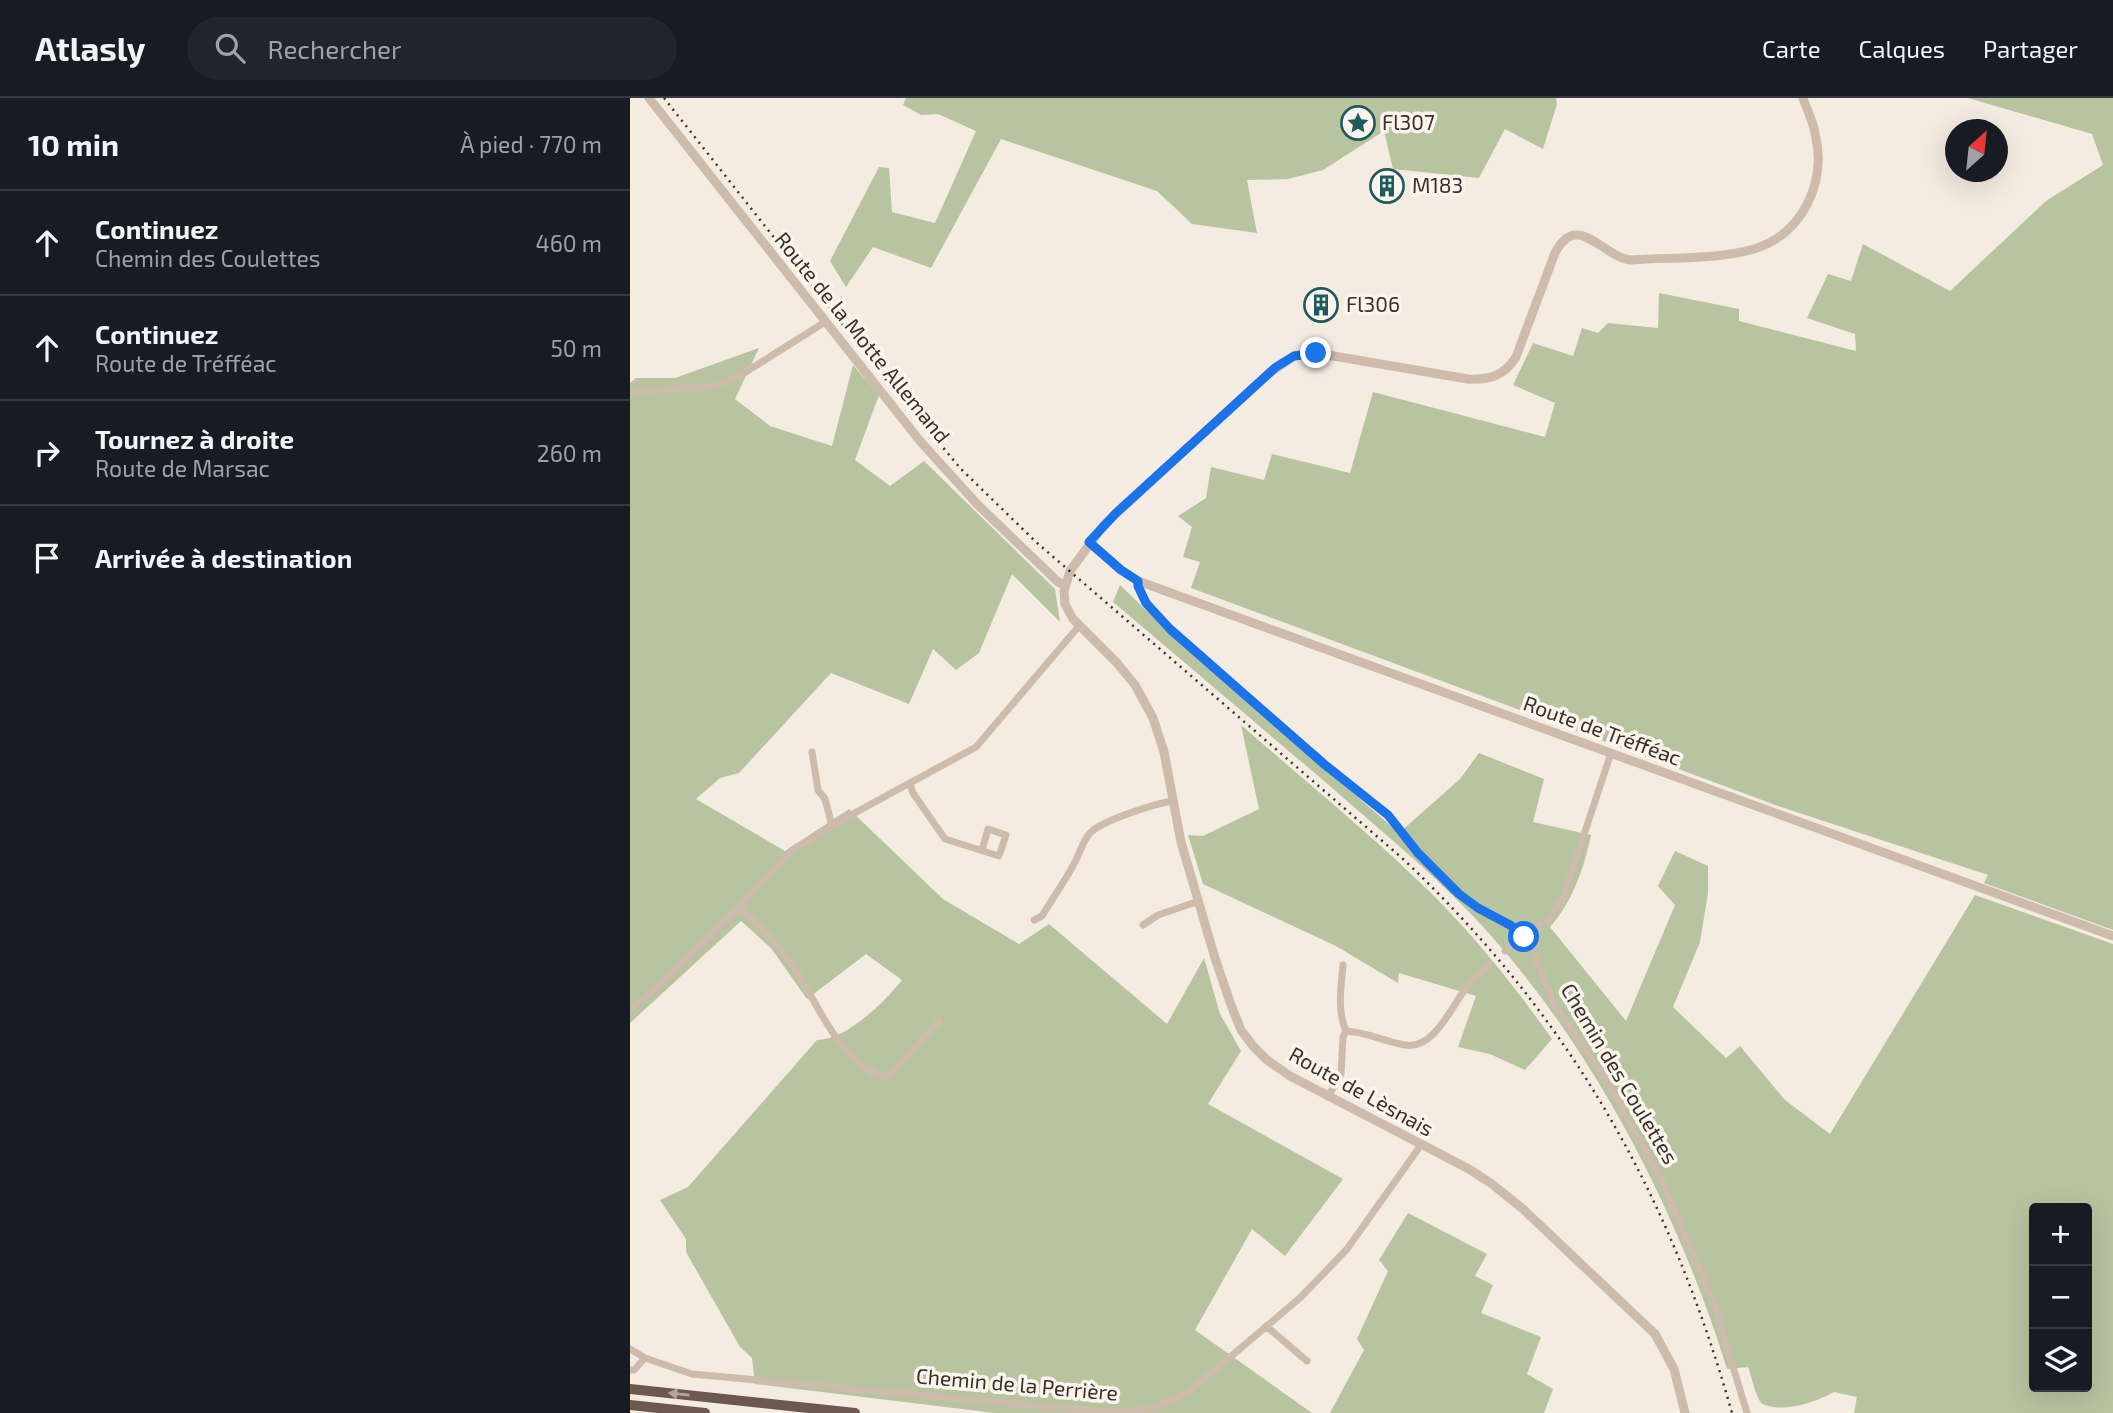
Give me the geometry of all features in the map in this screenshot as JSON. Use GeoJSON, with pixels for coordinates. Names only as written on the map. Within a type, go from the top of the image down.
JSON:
{"type":"FeatureCollection","features":[{"type":"Feature","properties":{"kind":"highway"},"geometry":{"type":"LineString","coordinates":[[630,1389],[855,1413]]}},
{"type":"Feature","properties":{"kind":"highway"},"geometry":{"type":"LineString","coordinates":[[630,1405],[705,1413]]}},
{"type":"Feature","properties":{"kind":"street","name":"Route de la Motte Allemand"},"geometry":{"type":"LineString","coordinates":[[649,98],[920,441],[977,505],[1058,582],[1064,584]]}},
{"type":"Feature","properties":{"kind":"street"},"geometry":{"type":"LineString","coordinates":[[1064,584],[1089,542],[1116,513],[1268,374],[1294,356],[1316,353],[1468,379],[1491,378],[1510,367],[1516,357],[1555,253],[1560,243],[1568,236],[1577,234],[1587,237],[1615,256],[1631,260],[1739,252],[1773,241],[1807,209],[1817,174],[1816,135],[1803,98]]}},
{"type":"Feature","properties":{"kind":"street"},"geometry":{"type":"LineString","coordinates":[[630,391],[712,387],[741,375],[825,322]]}},
{"type":"Feature","properties":{"kind":"street","name":"Route de Tréfféac"},"geometry":{"type":"LineString","coordinates":[[1089,542],[1138,581],[2113,936]]}},
{"type":"Feature","properties":{"kind":"street","name":"Chemin des Coulettes"},"geometry":{"type":"LineString","coordinates":[[1138,581],[1146,603],[1170,629],[1324,764],[1388,815],[1418,853],[1459,894],[1510,925],[1524,937],[1535,955],[1554,1004],[1609,1085],[1662,1181],[1715,1307],[1747,1413]]}},
{"type":"Feature","properties":{"kind":"street","name":"Route de Lèsnais"},"geometry":{"type":"LineString","coordinates":[[1064,584],[1065,604],[1079,626],[1126,674],[1153,718],[1164,752],[1172,802],[1215,958],[1241,1030],[1267,1060],[1328,1097],[1493,1184],[1549,1231],[1643,1322],[1664,1348],[1674,1369],[1685,1413]]}},
{"type":"Feature","properties":{"kind":"street"},"geometry":{"type":"LineString","coordinates":[[630,1010],[661,984],[740,907],[793,850],[975,747],[1079,626]]}},
{"type":"Feature","properties":{"kind":"street"},"geometry":{"type":"LineString","coordinates":[[812,752],[818,790],[825,799],[832,826]]}},
{"type":"Feature","properties":{"kind":"street"},"geometry":{"type":"LineString","coordinates":[[1505,951],[1550,916],[1563,898],[1611,753]]}},
{"type":"Feature","properties":{"kind":"street"},"geometry":{"type":"LineString","coordinates":[[910,784],[913,793],[945,839],[982,850]]}},
{"type":"Feature","properties":{"kind":"street"},"geometry":{"type":"LineString","coordinates":[[1034,920],[1042,916],[1092,831],[1108,821],[1159,803],[1172,802]]}},
{"type":"Feature","properties":{"kind":"street"},"geometry":{"type":"LineString","coordinates":[[1143,925],[1158,915],[1199,901]]}},
{"type":"Feature","properties":{"kind":"street"},"geometry":{"type":"LineString","coordinates":[[740,907],[790,961],[844,1050],[872,1073],[884,1078],[893,1072],[939,1021]]}},
{"type":"Feature","properties":{"kind":"street"},"geometry":{"type":"LineString","coordinates":[[1328,1097],[1341,1074],[1343,1037],[1346,1031],[1342,1021],[1340,993],[1343,965]]}},
{"type":"Feature","properties":{"kind":"street"},"geometry":{"type":"LineString","coordinates":[[1346,1031],[1358,1031],[1407,1046],[1419,1045],[1437,1029],[1468,986],[1490,965]]}},
{"type":"Feature","properties":{"kind":"street","name":"Chemin de la Perrière"},"geometry":{"type":"LineString","coordinates":[[630,1349],[645,1358],[692,1374],[1115,1413],[1153,1408],[1190,1391],[1317,1281],[1347,1249],[1420,1145]]}},
{"type":"Feature","properties":{"kind":"street"},"geometry":{"type":"LineString","coordinates":[[1266,1326],[1307,1361]]}},
{"type":"Feature","properties":{"kind":"street"},"geometry":{"type":"LineString","coordinates":[[630,1370],[634,1370],[645,1358]]}},
{"type":"Feature","properties":{"kind":"green space"},"geometry":{"type":"Polygon","coordinates":[[[906,98],[1556,98],[1557,104],[1543,149],[1505,129],[1479,178],[1393,169],[1384,131],[1323,170],[1288,179],[1247,180],[1257,233],[1192,224],[1157,191],[1001,139],[931,268],[873,247],[846,287],[830,261],[879,167],[889,168],[892,212],[935,223],[976,131],[938,114],[921,115],[903,105],[906,98]]]}},
{"type":"Feature","properties":{"kind":"green space"},"geometry":{"type":"Polygon","coordinates":[[[1968,98],[2113,98],[2113,930],[1984,883],[1988,875],[1781,807],[1191,588],[1200,562],[1183,557],[1192,527],[1178,516],[1206,498],[1211,467],[1264,480],[1272,454],[1350,473],[1373,392],[1545,437],[1555,403],[1513,385],[1533,343],[1573,356],[1582,328],[1598,333],[1608,323],[1658,328],[1659,293],[1739,309],[1739,321],[1856,351],[1855,334],[1807,318],[1828,274],[1851,281],[1863,244],[1950,291],[2046,201],[2103,165],[2092,134],[1968,98]]]}},
{"type":"Feature","properties":{"kind":"green space"},"geometry":{"type":"Polygon","coordinates":[[[759,348],[735,399],[770,426],[832,446],[853,365],[879,395],[855,460],[890,486],[924,461],[1055,589],[1060,622],[1012,574],[979,653],[956,670],[933,649],[909,704],[831,673],[739,773],[720,778],[696,799],[785,851],[849,809],[943,899],[1019,944],[1049,924],[1167,1024],[1204,958],[1220,1014],[1241,1051],[1208,1104],[1343,1179],[1285,1256],[1252,1229],[1195,1330],[1312,1413],[995,1413],[755,1384],[752,1358],[740,1347],[686,1252],[686,1239],[660,1200],[688,1187],[817,1040],[840,1034],[852,1027],[886,999],[902,980],[866,954],[807,999],[771,948],[741,921],[630,1023],[630,383],[636,378],[675,378],[759,348]]]}},
{"type":"Feature","properties":{"kind":"green space"},"geometry":{"type":"Polygon","coordinates":[[[1120,585],[1174,637],[1399,833],[1460,779],[1479,753],[1544,779],[1533,822],[1591,835],[1576,884],[1550,927],[1626,1021],[1675,905],[1658,886],[1675,851],[1708,866],[1708,893],[1700,942],[1673,1007],[1726,1058],[1740,1046],[1785,1100],[1830,1134],[1975,895],[2113,944],[2113,1413],[1854,1413],[1857,1397],[1834,1392],[1798,1406],[1770,1407],[1762,1404],[1748,1367],[1727,1369],[1683,1247],[1655,1187],[1591,1070],[1554,1015],[1472,915],[1418,863],[1113,602],[1120,585]]]}},
{"type":"Feature","properties":{"kind":"green space"},"geometry":{"type":"Polygon","coordinates":[[[1241,725],[1410,873],[1496,964],[1552,1039],[1525,1070],[1490,1054],[1458,1047],[1476,996],[1399,973],[1398,983],[1336,946],[1203,884],[1188,835],[1203,836],[1259,809],[1241,725]]]}},
{"type":"Feature","properties":{"kind":"green space"},"geometry":{"type":"Polygon","coordinates":[[[1408,1213],[1487,1254],[1475,1276],[1493,1285],[1481,1313],[1541,1337],[1527,1374],[1553,1389],[1544,1413],[1330,1413],[1364,1350],[1357,1339],[1388,1271],[1379,1260],[1408,1213]]]}},
{"type":"Feature","properties":{"kind":"railway"},"geometry":{"type":"LineString","coordinates":[[664,98],[888,382],[961,469],[1036,542],[1402,858],[1462,918],[1515,980],[1563,1045],[1606,1112],[1644,1182],[1678,1256],[1707,1332],[1732,1413]]}},
{"type":"Feature","properties":{"kind":"place","name":"Fl307"},"geometry":{"type":"Point","coordinates":[1358,123]}},
{"type":"Feature","properties":{"kind":"place","name":"M183"},"geometry":{"type":"Point","coordinates":[1387,186]}},
{"type":"Feature","properties":{"kind":"place","name":"Fl306"},"geometry":{"type":"Point","coordinates":[1321,305]}},
{"type":"Feature","properties":{"kind":"route"},"geometry":{"type":"LineString","coordinates":[[1316,353],[1294,356],[1276,367],[1116,513],[1089,542],[1138,581],[1146,603],[1170,629],[1324,764],[1388,815],[1418,853],[1459,894],[1510,925],[1524,937]]}}]}
